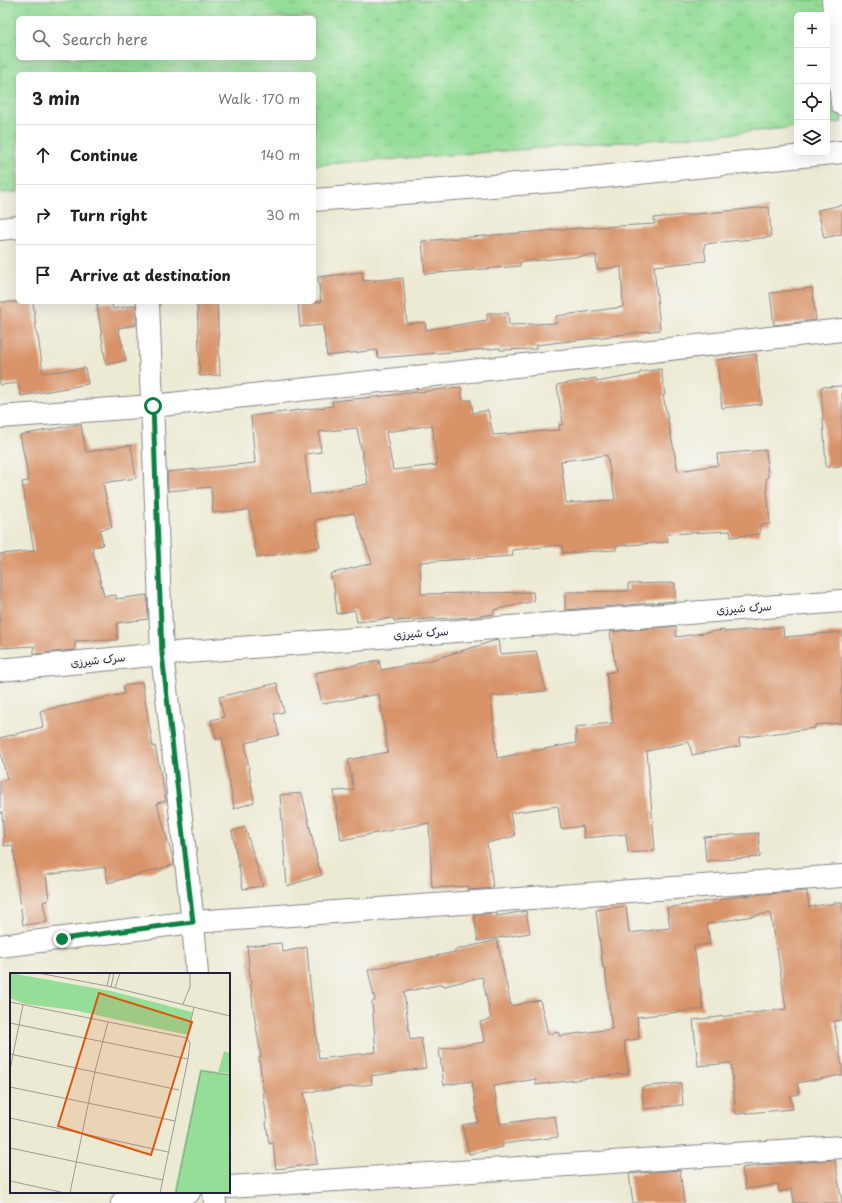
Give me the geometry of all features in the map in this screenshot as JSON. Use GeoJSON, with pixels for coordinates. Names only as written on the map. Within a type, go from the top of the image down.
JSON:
{"type":"FeatureCollection","features":[{"type":"Feature","properties":{"kind":"street"},"geometry":{"type":"LineString","coordinates":[[833,0],[842,104]]}},
{"type":"Feature","properties":{"kind":"street"},"geometry":{"type":"LineString","coordinates":[[316,200],[581,178],[842,152]]}},
{"type":"Feature","properties":{"kind":"street"},"geometry":{"type":"LineString","coordinates":[[0,229],[16,227]]}},
{"type":"Feature","properties":{"kind":"street"},"geometry":{"type":"LineString","coordinates":[[148,304],[162,654],[193,922],[197,973]]}},
{"type":"Feature","properties":{"kind":"street"},"geometry":{"type":"LineString","coordinates":[[0,417],[153,406],[842,330]]}},
{"type":"Feature","properties":{"kind":"street","name":"سرک شیرزی"},"geometry":{"type":"LineString","coordinates":[[0,670],[162,654],[842,601]]}},
{"type":"Feature","properties":{"kind":"street"},"geometry":{"type":"LineString","coordinates":[[0,946],[193,922],[842,876]]}},
{"type":"Feature","properties":{"kind":"street"},"geometry":{"type":"LineString","coordinates":[[230,1187],[842,1147]]}},
{"type":"Feature","properties":{"kind":"street"},"geometry":{"type":"LineString","coordinates":[[122,1203],[182,1193]]}},
{"type":"Feature","properties":{"kind":"street"},"geometry":{"type":"LineString","coordinates":[[214,1193],[215,1203]]}},
{"type":"Feature","properties":{"kind":"green space"},"geometry":{"type":"Polygon","coordinates":[[[0,0],[830,0],[842,122],[830,124],[830,12],[794,12],[794,127],[717,135],[316,165],[316,72],[16,72],[16,192],[0,193],[0,0]]]}},
{"type":"Feature","properties":{"kind":"building"},"geometry":{"type":"Polygon","coordinates":[[[842,205],[842,234],[824,238],[818,210],[842,205]]]}},
{"type":"Feature","properties":{"kind":"building"},"geometry":{"type":"Polygon","coordinates":[[[769,207],[771,237],[704,244],[706,261],[654,266],[660,330],[536,345],[536,349],[500,350],[500,348],[378,358],[377,350],[327,356],[323,325],[300,327],[298,304],[316,304],[316,302],[321,302],[318,277],[362,272],[363,281],[403,278],[407,324],[425,322],[426,330],[487,320],[487,313],[508,313],[509,325],[557,323],[556,316],[623,307],[621,267],[597,269],[596,255],[520,262],[520,266],[425,274],[422,241],[581,228],[655,224],[654,218],[769,207]]]}},
{"type":"Feature","properties":{"kind":"building"},"geometry":{"type":"Polygon","coordinates":[[[812,288],[816,320],[774,325],[770,293],[812,288]]]}},
{"type":"Feature","properties":{"kind":"building"},"geometry":{"type":"Polygon","coordinates":[[[0,302],[33,304],[43,373],[85,368],[88,384],[21,396],[18,383],[0,385],[0,302]]]}},
{"type":"Feature","properties":{"kind":"building"},"geometry":{"type":"Polygon","coordinates":[[[97,304],[112,304],[113,309],[136,305],[136,325],[118,328],[126,360],[106,365],[97,304]]]}},
{"type":"Feature","properties":{"kind":"building"},"geometry":{"type":"Polygon","coordinates":[[[197,304],[217,304],[220,375],[200,376],[197,304]]]}},
{"type":"Feature","properties":{"kind":"building"},"geometry":{"type":"Polygon","coordinates":[[[756,354],[762,404],[722,408],[717,360],[756,354]]]}},
{"type":"Feature","properties":{"kind":"building"},"geometry":{"type":"Polygon","coordinates":[[[661,369],[665,395],[663,395],[678,471],[718,465],[717,454],[766,450],[768,478],[766,478],[770,524],[760,525],[760,534],[731,537],[730,531],[667,534],[668,542],[616,546],[616,550],[563,553],[562,545],[512,550],[513,556],[420,562],[421,594],[533,592],[534,601],[494,610],[494,614],[472,617],[394,621],[394,618],[357,622],[355,610],[337,614],[334,586],[330,574],[372,563],[354,513],[315,520],[320,547],[257,558],[249,510],[213,513],[211,487],[168,491],[167,472],[255,463],[251,416],[333,406],[332,401],[461,387],[463,400],[471,400],[473,413],[488,410],[493,435],[560,430],[559,425],[563,424],[557,385],[596,378],[597,382],[640,374],[640,372],[661,369]],[[432,425],[386,432],[393,470],[437,465],[432,425]],[[357,428],[319,432],[321,452],[305,454],[310,495],[368,484],[357,428]],[[607,455],[561,461],[566,503],[615,500],[607,455]]]}},
{"type":"Feature","properties":{"kind":"building"},"geometry":{"type":"Polygon","coordinates":[[[842,386],[842,466],[826,467],[821,387],[842,386]]]}},
{"type":"Feature","properties":{"kind":"building"},"geometry":{"type":"Polygon","coordinates":[[[81,424],[86,452],[131,445],[136,478],[103,483],[112,527],[100,530],[103,545],[92,547],[104,596],[116,595],[116,599],[147,595],[148,619],[117,623],[117,640],[75,641],[75,650],[34,654],[34,646],[0,648],[0,554],[34,551],[22,482],[29,481],[20,435],[81,424]]]}},
{"type":"Feature","properties":{"kind":"building"},"geometry":{"type":"Polygon","coordinates":[[[675,583],[675,601],[565,610],[565,592],[628,591],[628,584],[675,583]]]}},
{"type":"Feature","properties":{"kind":"building"},"geometry":{"type":"Polygon","coordinates":[[[676,626],[676,637],[724,630],[724,632],[783,627],[784,637],[842,632],[842,723],[815,725],[815,728],[739,738],[740,746],[692,755],[689,742],[647,751],[655,851],[628,853],[626,834],[584,838],[583,826],[561,829],[558,806],[510,813],[515,836],[487,843],[493,888],[469,890],[469,886],[432,888],[429,823],[341,840],[334,791],[354,790],[348,760],[388,752],[379,694],[322,704],[315,673],[379,660],[381,670],[428,661],[498,640],[500,654],[536,651],[546,691],[491,696],[497,758],[576,743],[575,727],[613,723],[606,673],[616,671],[610,632],[676,626]]]}},
{"type":"Feature","properties":{"kind":"building"},"geometry":{"type":"Polygon","coordinates":[[[142,682],[153,747],[155,746],[166,801],[157,803],[174,865],[108,883],[105,867],[46,875],[49,900],[43,902],[47,922],[23,925],[13,845],[4,846],[2,812],[0,813],[0,781],[7,779],[0,750],[0,738],[43,727],[40,711],[124,694],[123,686],[142,682]]]}},
{"type":"Feature","properties":{"kind":"building"},"geometry":{"type":"Polygon","coordinates":[[[277,683],[284,712],[274,714],[279,735],[245,743],[254,802],[234,809],[222,738],[216,739],[211,720],[224,717],[219,697],[277,683]]]}},
{"type":"Feature","properties":{"kind":"building"},"geometry":{"type":"Polygon","coordinates":[[[302,793],[316,859],[322,875],[287,886],[280,795],[302,793]]]}},
{"type":"Feature","properties":{"kind":"building"},"geometry":{"type":"Polygon","coordinates":[[[245,827],[263,886],[243,889],[232,831],[245,827]]]}},
{"type":"Feature","properties":{"kind":"building"},"geometry":{"type":"Polygon","coordinates":[[[758,833],[760,857],[706,861],[704,837],[758,833]]]}},
{"type":"Feature","properties":{"kind":"building"},"geometry":{"type":"Polygon","coordinates":[[[807,891],[809,907],[842,902],[842,1020],[834,1021],[842,1066],[842,1075],[797,1083],[799,1094],[790,1096],[793,1109],[736,1114],[731,1063],[698,1066],[693,1020],[786,1009],[770,913],[707,924],[710,944],[694,946],[703,1009],[637,1017],[639,1039],[624,1041],[629,1073],[536,1085],[536,1079],[494,1086],[500,1124],[555,1116],[558,1137],[502,1144],[503,1147],[469,1154],[462,1125],[478,1122],[472,1081],[444,1085],[439,1049],[485,1042],[480,1022],[491,1019],[482,977],[444,986],[443,984],[404,992],[410,1040],[421,1038],[426,1068],[371,1076],[372,1084],[304,1093],[317,1164],[276,1169],[273,1143],[269,1144],[266,1122],[259,1057],[261,1057],[253,1007],[247,946],[281,943],[283,952],[307,947],[319,1059],[376,1052],[372,1002],[375,1001],[368,970],[455,952],[455,950],[497,940],[511,1006],[540,1000],[548,1034],[559,1032],[559,1036],[612,1029],[596,910],[626,906],[629,933],[670,928],[667,908],[741,896],[807,891]]]}},
{"type":"Feature","properties":{"kind":"building"},"geometry":{"type":"Polygon","coordinates":[[[526,911],[530,933],[478,941],[474,915],[497,913],[497,916],[526,911]]]}},
{"type":"Feature","properties":{"kind":"building"},"geometry":{"type":"Polygon","coordinates":[[[681,1083],[683,1105],[644,1109],[642,1087],[681,1083]]]}},
{"type":"Feature","properties":{"kind":"building"},"geometry":{"type":"Polygon","coordinates":[[[835,1160],[842,1203],[794,1203],[792,1189],[779,1192],[778,1184],[746,1189],[742,1168],[835,1160]]]}},
{"type":"Feature","properties":{"kind":"building"},"geometry":{"type":"Polygon","coordinates":[[[680,1170],[684,1203],[633,1203],[629,1174],[680,1170]]]}},
{"type":"Feature","properties":{"kind":"route"},"geometry":{"type":"LineString","coordinates":[[62,939],[193,922],[162,654],[153,406]]}}]}
